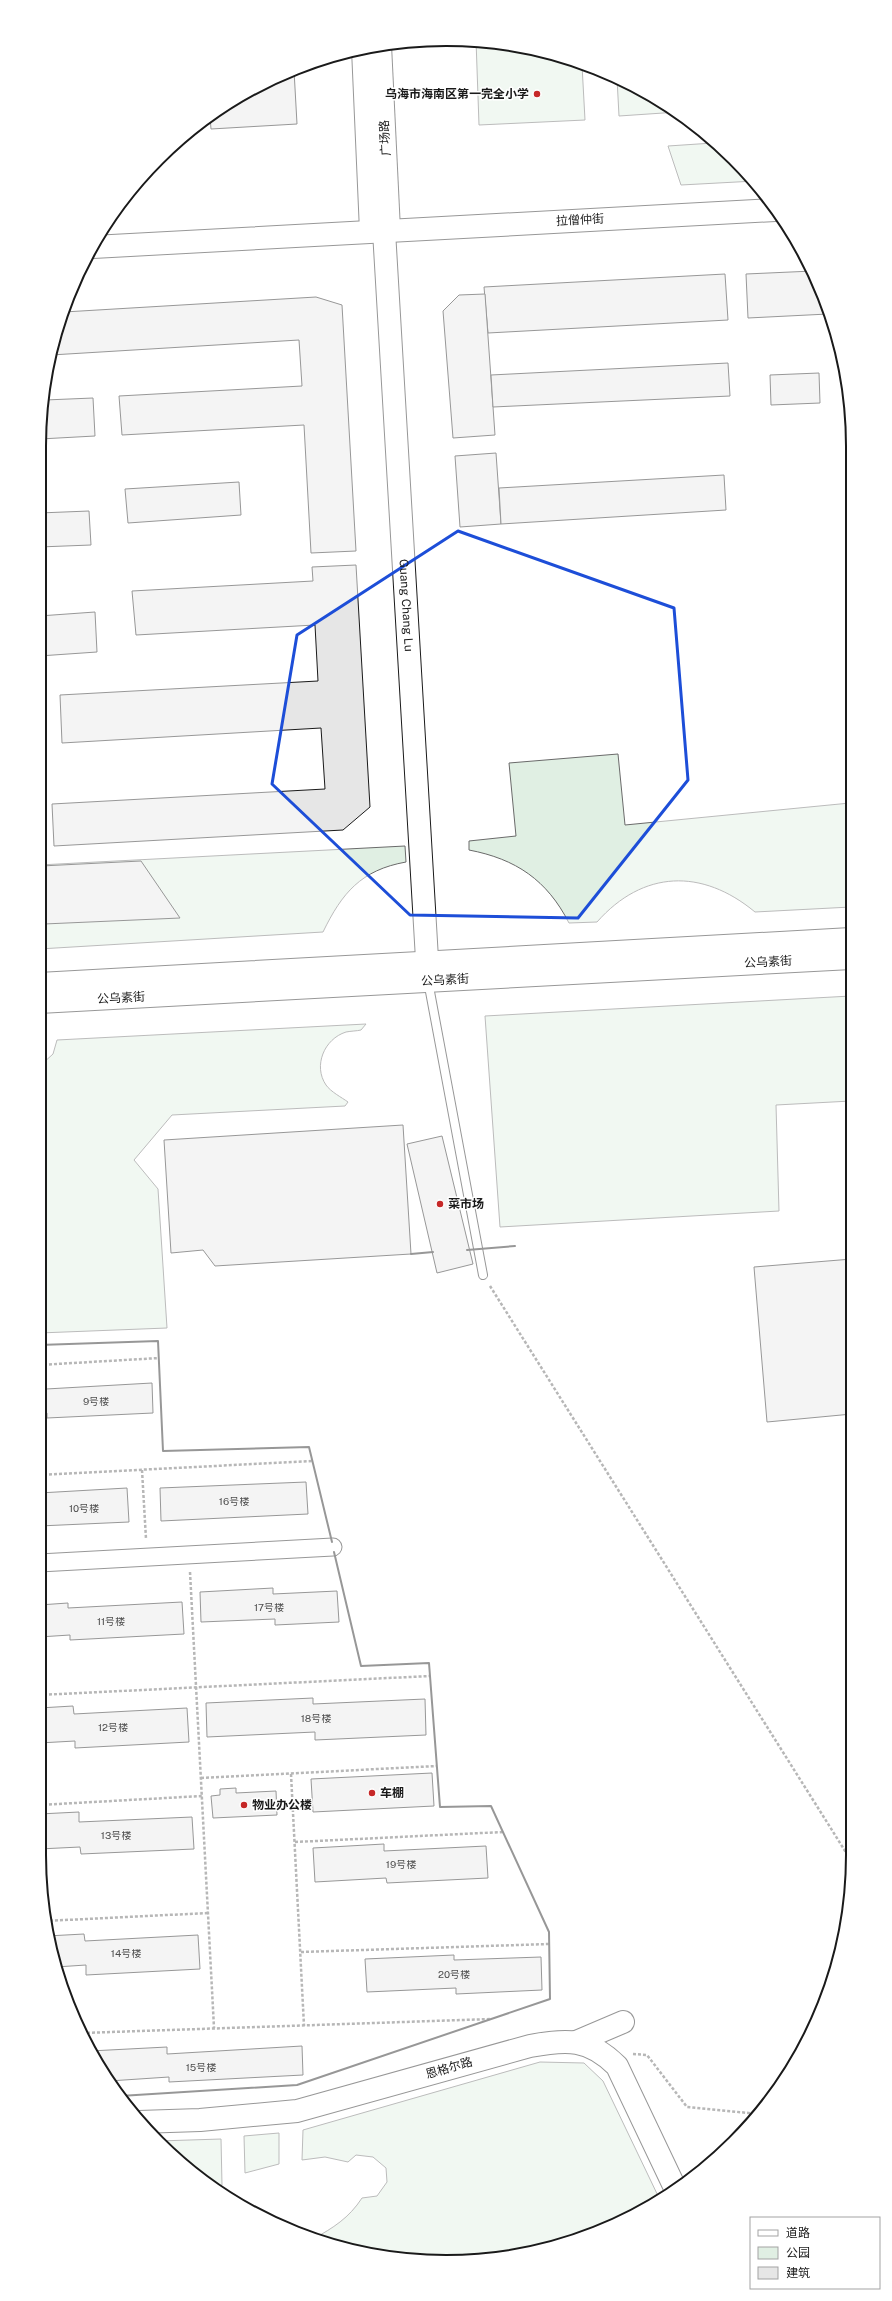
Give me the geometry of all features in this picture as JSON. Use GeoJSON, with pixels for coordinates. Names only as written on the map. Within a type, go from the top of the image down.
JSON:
{"type":"FeatureCollection","features":[{"type":"Feature","properties":{"kind":"street","name":"广场路"},"geometry":{"type":"LineString","coordinates":[[380,52],[382,231]]}},
{"type":"Feature","properties":{"kind":"street","name":"广场路"},"geometry":{"type":"LineString","coordinates":[[364,55],[382,231]]}},
{"type":"Feature","properties":{"kind":"street","name":"拉僧仲街"},"geometry":{"type":"LineString","coordinates":[[100,247],[769,210]]}},
{"type":"Feature","properties":{"kind":"street","name":"Guang Chang Lu"},"geometry":{"type":"LineString","coordinates":[[382,231],[428,972]]}},
{"type":"Feature","properties":{"kind":"street","name":"公乌素街"},"geometry":{"type":"LineString","coordinates":[[46,1001],[846,939]]}},
{"type":"Feature","properties":{"kind":"street","name":"公乌素街"},"geometry":{"type":"LineString","coordinates":[[46,984],[846,958]]}},
{"type":"Feature","properties":{"kind":"street"},"geometry":{"type":"LineString","coordinates":[[46,1563],[333,1547]]}},
{"type":"Feature","properties":{"kind":"street"},"geometry":{"type":"LineString","coordinates":[[576,2042],[623,2022]]}},
{"type":"Feature","properties":{"kind":"street","name":"恩格尔路"},"geometry":{"type":"LineString","coordinates":[[148,2122],[200,2120],[297,2111],[530,2046],[555,2041],[576,2042],[603,2052],[618,2066],[673,2184]]}},
{"type":"Feature","properties":{"kind":"lane"},"geometry":{"type":"LineString","coordinates":[[428,972],[483,1276]]}},
{"type":"Feature","properties":{"kind":"path"},"geometry":{"type":"LineString","coordinates":[[483,1276],[846,1852]]}},
{"type":"Feature","properties":{"kind":"path"},"geometry":{"type":"LineString","coordinates":[[46,1365],[159,1358]]}},
{"type":"Feature","properties":{"kind":"path"},"geometry":{"type":"LineString","coordinates":[[46,1475],[312,1461]]}},
{"type":"Feature","properties":{"kind":"path"},"geometry":{"type":"LineString","coordinates":[[142,1470],[147,1557]]}},
{"type":"Feature","properties":{"kind":"path"},"geometry":{"type":"LineString","coordinates":[[189,1555],[214,2028]]}},
{"type":"Feature","properties":{"kind":"path"},"geometry":{"type":"LineString","coordinates":[[46,1695],[430,1676]]}},
{"type":"Feature","properties":{"kind":"path"},"geometry":{"type":"LineString","coordinates":[[201,1778],[437,1766]]}},
{"type":"Feature","properties":{"kind":"path"},"geometry":{"type":"LineString","coordinates":[[291,1774],[304,2026]]}},
{"type":"Feature","properties":{"kind":"path"},"geometry":{"type":"LineString","coordinates":[[46,1805],[202,1796]]}},
{"type":"Feature","properties":{"kind":"path"},"geometry":{"type":"LineString","coordinates":[[295,1842],[503,1832]]}},
{"type":"Feature","properties":{"kind":"path"},"geometry":{"type":"LineString","coordinates":[[52,1921],[208,1914]]}},
{"type":"Feature","properties":{"kind":"path"},"geometry":{"type":"LineString","coordinates":[[300,1952],[549,1944]]}},
{"type":"Feature","properties":{"kind":"path"},"geometry":{"type":"LineString","coordinates":[[87,2033],[491,2019]]}},
{"type":"Feature","properties":{"kind":"path"},"geometry":{"type":"LineString","coordinates":[[603,2052],[647,2055],[687,2107],[752,2113]]}},
{"type":"Feature","properties":{"kind":"highlighted area"},"geometry":{"type":"Polygon","coordinates":[[[458,531],[674,608],[688,780],[578,918],[410,915],[272,784],[297,635],[458,531]]]}},
{"type":"Feature","properties":{"kind":"green space"},"geometry":{"type":"Polygon","coordinates":[[[476,47],[498,49],[524,54],[582,70],[585,120],[479,125],[476,47]]]}},
{"type":"Feature","properties":{"kind":"green space"},"geometry":{"type":"Polygon","coordinates":[[[617,84],[668,113],[619,116],[617,84]]]}},
{"type":"Feature","properties":{"kind":"green space"},"geometry":{"type":"Polygon","coordinates":[[[708,143],[746,181],[681,185],[668,146],[708,143]]]}},
{"type":"Feature","properties":{"kind":"green space"},"geometry":{"type":"Polygon","coordinates":[[[618,754],[625,825],[846,803],[846,907],[755,912],[735,898],[714,888],[694,882],[673,881],[653,884],[634,892],[615,905],[597,922],[569,923],[551,895],[540,883],[528,874],[501,859],[469,850],[469,841],[516,836],[509,763],[618,754]]]}},
{"type":"Feature","properties":{"kind":"green space"},"geometry":{"type":"Polygon","coordinates":[[[405,846],[406,862],[377,871],[365,877],[355,885],[338,906],[323,932],[46,949],[46,865],[405,846]]]}},
{"type":"Feature","properties":{"kind":"green space"},"geometry":{"type":"Polygon","coordinates":[[[846,996],[846,1101],[776,1105],[779,1211],[500,1227],[485,1016],[846,996]]]}},
{"type":"Feature","properties":{"kind":"green space"},"geometry":{"type":"Polygon","coordinates":[[[366,1024],[361,1030],[346,1032],[338,1036],[327,1047],[323,1054],[321,1062],[322,1078],[328,1088],[348,1102],[345,1106],[172,1115],[134,1160],[158,1189],[167,1328],[46,1333],[46,1060],[53,1054],[57,1040],[366,1024]]]}},
{"type":"Feature","properties":{"kind":"green space"},"geometry":{"type":"Polygon","coordinates":[[[540,2062],[584,2063],[603,2081],[657,2194],[623,2214],[599,2225],[575,2234],[524,2247],[498,2252],[446,2255],[394,2252],[320,2235],[346,2217],[362,2198],[377,2196],[387,2182],[386,2168],[373,2157],[356,2155],[348,2162],[325,2157],[302,2160],[303,2130],[540,2062]]]}},
{"type":"Feature","properties":{"kind":"green space"},"geometry":{"type":"Polygon","coordinates":[[[279,2133],[279,2164],[245,2173],[244,2136],[279,2133]]]}},
{"type":"Feature","properties":{"kind":"green space"},"geometry":{"type":"Polygon","coordinates":[[[221,2139],[222,2185],[221,2186],[202,2172],[166,2141],[221,2139]]]}},
{"type":"Feature","properties":{"kind":"building"},"geometry":{"type":"Polygon","coordinates":[[[294,76],[297,124],[211,129],[210,123],[224,113],[269,87],[294,76]]]}},
{"type":"Feature","properties":{"kind":"building"},"geometry":{"type":"Polygon","coordinates":[[[806,271],[824,314],[748,318],[746,274],[806,271]]]}},
{"type":"Feature","properties":{"kind":"building"},"geometry":{"type":"Polygon","coordinates":[[[725,274],[728,320],[488,333],[484,287],[725,274]]]}},
{"type":"Feature","properties":{"kind":"building"},"geometry":{"type":"Polygon","coordinates":[[[485,294],[495,435],[453,438],[443,311],[459,295],[485,294]]]}},
{"type":"Feature","properties":{"kind":"building"},"geometry":{"type":"Polygon","coordinates":[[[316,297],[342,305],[356,551],[311,553],[304,425],[122,435],[119,396],[302,386],[299,340],[57,355],[69,312],[316,297]]]}},
{"type":"Feature","properties":{"kind":"building"},"geometry":{"type":"Polygon","coordinates":[[[728,363],[730,396],[493,407],[491,375],[728,363]]]}},
{"type":"Feature","properties":{"kind":"building"},"geometry":{"type":"Polygon","coordinates":[[[819,373],[820,403],[771,405],[770,375],[819,373]]]}},
{"type":"Feature","properties":{"kind":"building"},"geometry":{"type":"Polygon","coordinates":[[[93,398],[95,436],[46,439],[49,400],[93,398]]]}},
{"type":"Feature","properties":{"kind":"building"},"geometry":{"type":"Polygon","coordinates":[[[496,453],[501,524],[460,527],[455,456],[496,453]]]}},
{"type":"Feature","properties":{"kind":"building"},"geometry":{"type":"Polygon","coordinates":[[[724,475],[726,510],[501,524],[499,488],[724,475]]]}},
{"type":"Feature","properties":{"kind":"building"},"geometry":{"type":"Polygon","coordinates":[[[239,482],[241,515],[128,523],[125,489],[239,482]]]}},
{"type":"Feature","properties":{"kind":"building"},"geometry":{"type":"Polygon","coordinates":[[[89,511],[91,545],[46,547],[46,513],[89,511]]]}},
{"type":"Feature","properties":{"kind":"building"},"geometry":{"type":"Polygon","coordinates":[[[356,565],[370,807],[343,830],[54,846],[52,804],[325,789],[321,728],[62,743],[60,695],[318,681],[315,625],[136,635],[132,591],[313,581],[312,567],[356,565]]]}},
{"type":"Feature","properties":{"kind":"building"},"geometry":{"type":"Polygon","coordinates":[[[95,612],[97,652],[46,656],[46,616],[95,612]]]}},
{"type":"Feature","properties":{"kind":"building"},"geometry":{"type":"Polygon","coordinates":[[[141,861],[180,918],[46,924],[46,866],[141,861]]]}},
{"type":"Feature","properties":{"kind":"building"},"geometry":{"type":"Polygon","coordinates":[[[403,1125],[411,1254],[215,1266],[203,1250],[171,1253],[164,1140],[403,1125]]]}},
{"type":"Feature","properties":{"kind":"building","name":"菜市场"},"geometry":{"type":"Polygon","coordinates":[[[442,1136],[473,1264],[437,1273],[407,1144],[442,1136]]]}},
{"type":"Feature","properties":{"kind":"building"},"geometry":{"type":"Polygon","coordinates":[[[846,1259],[846,1415],[767,1422],[754,1267],[846,1259]]]}},
{"type":"Feature","properties":{"kind":"building"},"geometry":{"type":"Polygon","coordinates":[[[152,1383],[153,1413],[47,1418],[46,1389],[152,1383]]]}},
{"type":"Feature","properties":{"kind":"building"},"geometry":{"type":"Polygon","coordinates":[[[306,1482],[308,1514],[161,1521],[160,1488],[306,1482]]]}},
{"type":"Feature","properties":{"kind":"building"},"geometry":{"type":"Polygon","coordinates":[[[127,1488],[129,1522],[46,1526],[46,1493],[127,1488]]]}},
{"type":"Feature","properties":{"kind":"building"},"geometry":{"type":"Polygon","coordinates":[[[273,1588],[273,1594],[337,1591],[339,1622],[275,1625],[275,1619],[201,1622],[200,1592],[273,1588]]]}},
{"type":"Feature","properties":{"kind":"building"},"geometry":{"type":"Polygon","coordinates":[[[182,1602],[184,1634],[70,1640],[70,1635],[46,1637],[46,1605],[68,1603],[68,1608],[182,1602]]]}},
{"type":"Feature","properties":{"kind":"building"},"geometry":{"type":"Polygon","coordinates":[[[313,1698],[313,1704],[425,1699],[426,1735],[315,1740],[315,1732],[207,1737],[206,1703],[313,1698]]]}},
{"type":"Feature","properties":{"kind":"building"},"geometry":{"type":"Polygon","coordinates":[[[73,1706],[74,1714],[187,1708],[189,1742],[75,1748],[75,1741],[46,1743],[46,1708],[73,1706]]]}},
{"type":"Feature","properties":{"kind":"building","name":"车棚"},"geometry":{"type":"Polygon","coordinates":[[[432,1773],[434,1806],[313,1812],[311,1779],[432,1773]]]}},
{"type":"Feature","properties":{"kind":"building","name":"物业办公楼"},"geometry":{"type":"Polygon","coordinates":[[[236,1788],[236,1793],[276,1791],[277,1815],[213,1818],[211,1796],[220,1795],[220,1789],[236,1788]]]}},
{"type":"Feature","properties":{"kind":"building"},"geometry":{"type":"Polygon","coordinates":[[[79,1812],[79,1822],[192,1817],[194,1849],[81,1854],[80,1847],[46,1849],[46,1814],[79,1812]]]}},
{"type":"Feature","properties":{"kind":"building"},"geometry":{"type":"Polygon","coordinates":[[[384,1844],[384,1851],[486,1846],[488,1878],[387,1883],[386,1878],[315,1882],[313,1848],[384,1844]]]}},
{"type":"Feature","properties":{"kind":"building"},"geometry":{"type":"Polygon","coordinates":[[[84,1934],[85,1941],[198,1935],[200,1969],[86,1975],[86,1965],[62,1967],[55,1936],[84,1934]]]}},
{"type":"Feature","properties":{"kind":"building"},"geometry":{"type":"Polygon","coordinates":[[[454,1955],[454,1960],[541,1957],[542,1990],[456,1994],[456,1988],[367,1992],[365,1959],[454,1955]]]}},
{"type":"Feature","properties":{"kind":"building"},"geometry":{"type":"Polygon","coordinates":[[[302,2046],[303,2075],[169,2082],[169,2077],[116,2081],[98,2051],[167,2047],[167,2054],[302,2046]]]}},
{"type":"Feature","properties":{"kind":"wall"},"geometry":{"type":"LineString","coordinates":[[467,1250],[515,1246]]}},
{"type":"Feature","properties":{"kind":"wall"},"geometry":{"type":"LineString","coordinates":[[411,1254],[433,1252]]}},
{"type":"Feature","properties":{"kind":"wall"},"geometry":{"type":"LineString","coordinates":[[46,1345],[158,1341],[163,1451],[309,1447],[332,1542]]}},
{"type":"Feature","properties":{"kind":"wall"},"geometry":{"type":"LineString","coordinates":[[127,2096],[297,2085],[550,1999],[549,1932],[491,1806],[440,1807],[429,1663],[361,1666],[334,1552]]}},
{"type":"Feature","properties":{"kind":"place","name":"乌海市海南区第一完全小学"},"geometry":{"type":"Point","coordinates":[537,94]}},
{"type":"Feature","properties":{"kind":"place","name":"菜市场"},"geometry":{"type":"Point","coordinates":[440,1204]}},
{"type":"Feature","properties":{"kind":"place","name":"车棚"},"geometry":{"type":"Point","coordinates":[372,1793]}},
{"type":"Feature","properties":{"kind":"place","name":"物业办公楼"},"geometry":{"type":"Point","coordinates":[244,1805]}}]}
